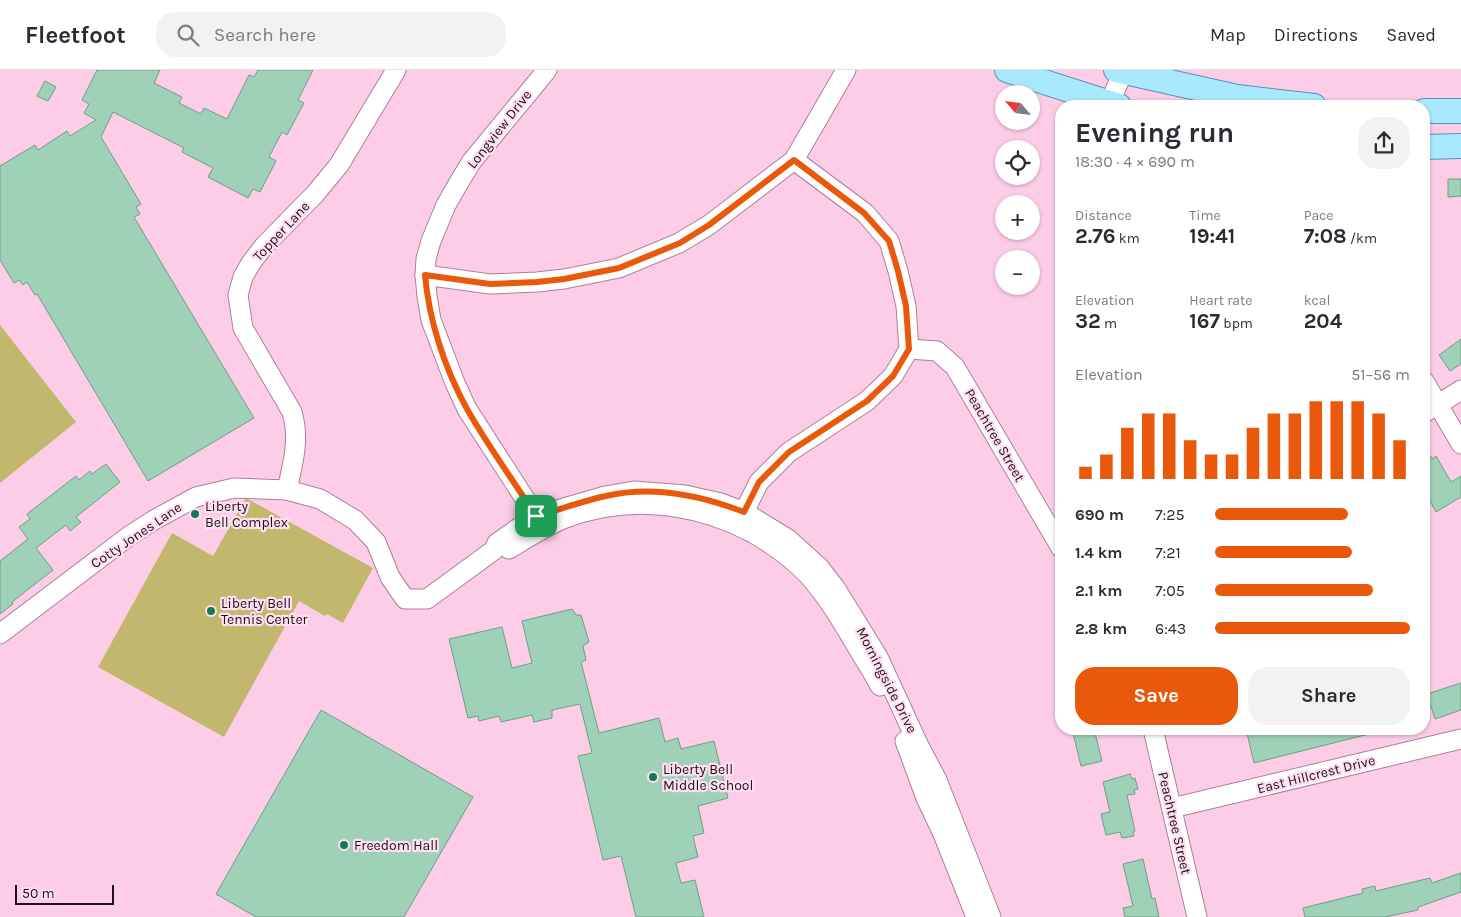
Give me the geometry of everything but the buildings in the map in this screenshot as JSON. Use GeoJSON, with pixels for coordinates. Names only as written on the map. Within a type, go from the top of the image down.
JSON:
{"type":"FeatureCollection","features":[{"type":"Feature","properties":{"kind":"main road"},"geometry":{"type":"LineString","coordinates":[[1007,70],[1099,100]]}},
{"type":"Feature","properties":{"kind":"main road"},"geometry":{"type":"LineString","coordinates":[[1121,71],[1237,97],[1263,100]]}},
{"type":"Feature","properties":{"kind":"main road"},"geometry":{"type":"LineString","coordinates":[[1430,111],[1461,111]]}},
{"type":"Feature","properties":{"kind":"main road"},"geometry":{"type":"LineString","coordinates":[[1430,147],[1461,146]]}},
{"type":"Feature","properties":{"kind":"street","name":"Topper Lane"},"geometry":{"type":"LineString","coordinates":[[288,490],[297,439],[296,425],[288,405],[243,328],[238,295],[243,277],[260,252],[339,165],[396,70]]}},
{"type":"Feature","properties":{"kind":"street","name":"Longview Drive"},"geometry":{"type":"LineString","coordinates":[[540,522],[467,410],[431,320],[425,275],[426,259],[431,241],[446,205],[468,168],[487,142],[547,70]]}},
{"type":"Feature","properties":{"kind":"street"},"geometry":{"type":"LineString","coordinates":[[425,275],[490,284],[564,279],[619,268],[680,243],[709,225],[794,160],[846,70]]}},
{"type":"Feature","properties":{"kind":"street"},"geometry":{"type":"LineString","coordinates":[[1115,100],[1121,71]]}},
{"type":"Feature","properties":{"kind":"street"},"geometry":{"type":"LineString","coordinates":[[744,512],[759,482],[789,452],[867,401],[893,376],[909,349],[906,306],[889,241],[864,213],[794,160]]}},
{"type":"Feature","properties":{"kind":"street","name":"Peachtree Street"},"geometry":{"type":"LineString","coordinates":[[909,349],[937,351],[955,366],[1055,538]]}},
{"type":"Feature","properties":{"kind":"street"},"geometry":{"type":"LineString","coordinates":[[1461,390],[1431,409],[1461,444]]}},
{"type":"Feature","properties":{"kind":"street","name":"Cotty Jones Lane"},"geometry":{"type":"LineString","coordinates":[[0,634],[129,536],[160,516],[196,497],[234,488],[288,490],[320,499],[355,520],[376,542],[390,577],[405,599],[427,599],[494,550],[498,543],[540,522]]}},
{"type":"Feature","properties":{"kind":"street","name":"Morningside Drive"},"geometry":{"type":"LineString","coordinates":[[540,522],[605,496],[634,491],[685,494],[721,503],[744,512],[788,539],[803,552],[819,567],[836,588],[883,665],[919,746],[937,780],[991,917]]}},
{"type":"Feature","properties":{"kind":"street","name":"Morningside Drive"},"geometry":{"type":"LineString","coordinates":[[540,522],[610,508],[642,505],[676,506],[711,515],[735,524],[767,541],[794,563],[821,592],[878,681],[894,714],[926,798],[943,834],[976,917]]}},
{"type":"Feature","properties":{"kind":"street","name":"Peachtree Street"},"geometry":{"type":"LineString","coordinates":[[1154,735],[1197,917]]}},
{"type":"Feature","properties":{"kind":"street","name":"East Hillcrest Drive"},"geometry":{"type":"LineString","coordinates":[[1172,808],[1461,739]]}},
{"type":"Feature","properties":{"kind":"shaded area"},"geometry":{"type":"Polygon","coordinates":[[[0,325],[76,422],[0,483],[0,325]]]}},
{"type":"Feature","properties":{"kind":"shaded area","name":"Liberty Bell Tennis Center"},"geometry":{"type":"Polygon","coordinates":[[[246,498],[373,568],[343,623],[327,614],[325,616],[299,601],[224,737],[98,667],[172,533],[213,556],[246,498]]]}},
{"type":"Feature","properties":{"kind":"place","name":"Liberty Bell Complex"},"geometry":{"type":"Point","coordinates":[195,514]}},
{"type":"Feature","properties":{"kind":"place","name":"Liberty Bell Tennis Center"},"geometry":{"type":"Point","coordinates":[211,611]}},
{"type":"Feature","properties":{"kind":"place","name":"Liberty Bell Middle School"},"geometry":{"type":"Point","coordinates":[653,777]}},
{"type":"Feature","properties":{"kind":"place","name":"Freedom Hall"},"geometry":{"type":"Point","coordinates":[344,845]}},
{"type":"Feature","properties":{"kind":"route"},"geometry":{"type":"LineString","coordinates":[[794,160],[864,213],[889,241],[906,306],[909,349],[893,376],[867,401],[789,452],[759,482],[744,512],[721,503],[685,494],[634,491],[605,496],[536,516],[467,410],[431,320],[426,296],[425,275],[490,284],[564,279],[619,268],[680,243],[709,225],[794,160]]}}]}
